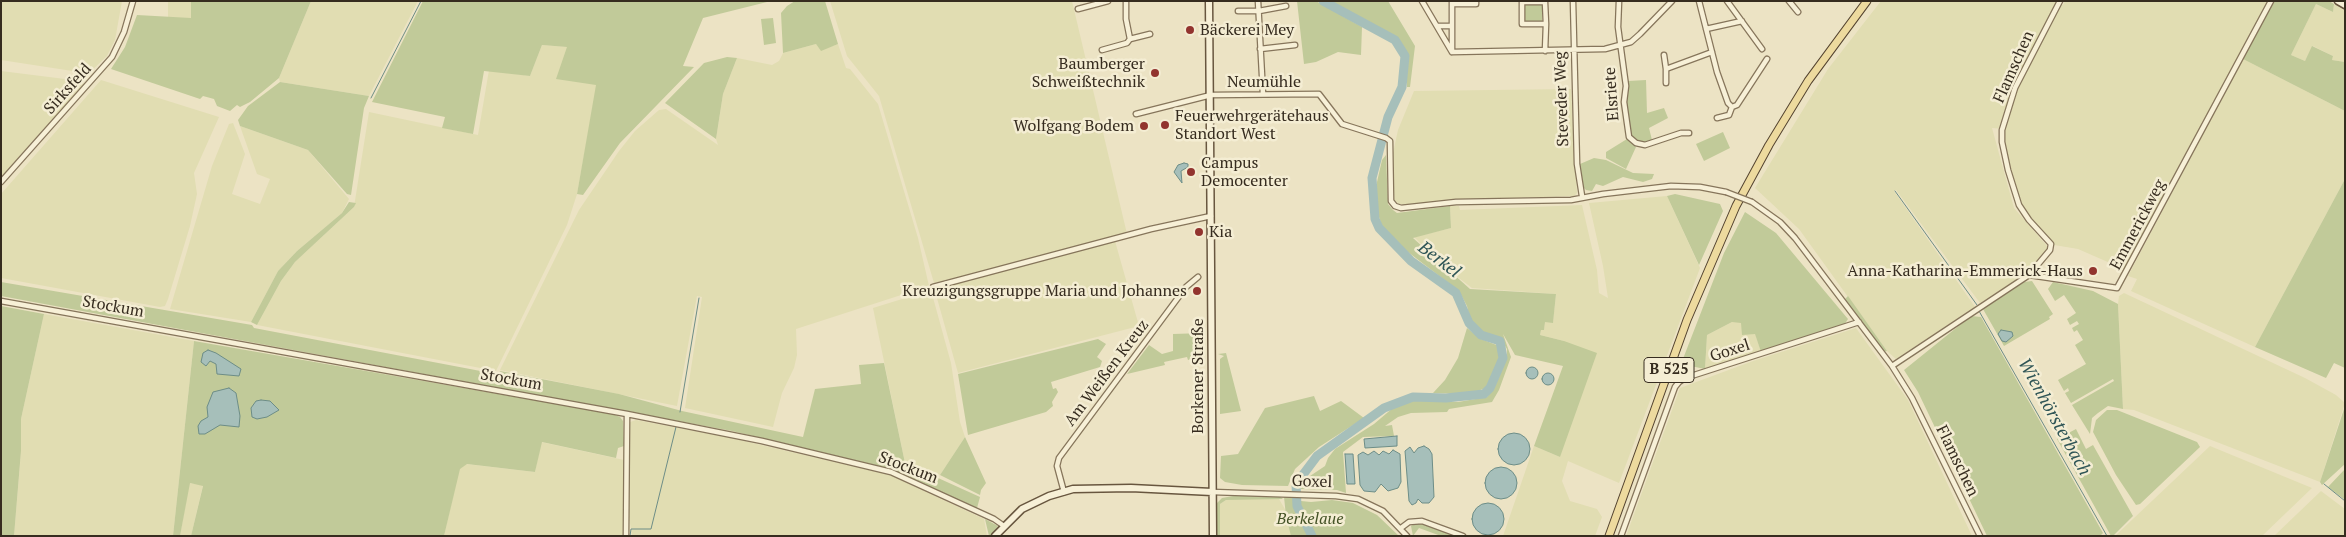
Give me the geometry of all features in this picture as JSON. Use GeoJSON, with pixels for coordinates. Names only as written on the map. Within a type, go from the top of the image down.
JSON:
{"type":"FeatureCollection","features":[{"type":"Feature","properties":{"kind":"main road","name":"B 525"},"geometry":{"type":"LineString","coordinates":[[1610,536],[1687,320],[1736,206],[1769,145],[1808,81],[1867,1]]}},
{"type":"Feature","properties":{"kind":"street","name":"Sirksfeld"},"geometry":{"type":"LineString","coordinates":[[1,182],[112,56],[124,32],[133,1]]}},
{"type":"Feature","properties":{"kind":"street"},"geometry":{"type":"LineString","coordinates":[[1078,9],[1108,1]]}},
{"type":"Feature","properties":{"kind":"street"},"geometry":{"type":"LineString","coordinates":[[1126,1],[1126,19],[1130,39]]}},
{"type":"Feature","properties":{"kind":"street","name":"Borkener Straße"},"geometry":{"type":"LineString","coordinates":[[1210,1],[1213,536]]}},
{"type":"Feature","properties":{"kind":"street"},"geometry":{"type":"LineString","coordinates":[[1258,1],[1264,94]]}},
{"type":"Feature","properties":{"kind":"street"},"geometry":{"type":"LineString","coordinates":[[1422,1],[1452,52]]}},
{"type":"Feature","properties":{"kind":"street"},"geometry":{"type":"LineString","coordinates":[[1452,52],[1452,2],[1476,4],[1476,1]]}},
{"type":"Feature","properties":{"kind":"street","name":"Steveder Weg"},"geometry":{"type":"LineString","coordinates":[[1573,1],[1577,164],[1582,196]]}},
{"type":"Feature","properties":{"kind":"street"},"geometry":{"type":"LineString","coordinates":[[1619,1],[1618,27],[1622,45]]}},
{"type":"Feature","properties":{"kind":"street"},"geometry":{"type":"LineString","coordinates":[[1452,52],[1605,49],[1622,45],[1640,34],[1672,1]]}},
{"type":"Feature","properties":{"kind":"street"},"geometry":{"type":"LineString","coordinates":[[1699,1],[1712,52],[1728,103],[1732,107]]}},
{"type":"Feature","properties":{"kind":"street"},"geometry":{"type":"LineString","coordinates":[[1728,1],[1762,49]]}},
{"type":"Feature","properties":{"kind":"street"},"geometry":{"type":"LineString","coordinates":[[1789,1],[1798,12]]}},
{"type":"Feature","properties":{"kind":"street","name":"Flamschen"},"geometry":{"type":"LineString","coordinates":[[2029,275],[2050,250],[2051,244],[2028,220],[2019,205],[2008,170],[2002,142],[2002,130],[2018,81],[2060,1]]}},
{"type":"Feature","properties":{"kind":"street","name":"Emmerickweg"},"geometry":{"type":"LineString","coordinates":[[2029,275],[2117,288],[2271,1]]}},
{"type":"Feature","properties":{"kind":"street"},"geometry":{"type":"LineString","coordinates":[[2338,1],[2345,5]]}},
{"type":"Feature","properties":{"kind":"street"},"geometry":{"type":"LineString","coordinates":[[1545,51],[1546,24],[1545,2],[1522,2],[1522,24],[1546,24]]}},
{"type":"Feature","properties":{"kind":"street"},"geometry":{"type":"LineString","coordinates":[[1238,11],[1259,11],[1286,6]]}},
{"type":"Feature","properties":{"kind":"street"},"geometry":{"type":"LineString","coordinates":[[1706,29],[1742,22]]}},
{"type":"Feature","properties":{"kind":"street"},"geometry":{"type":"LineString","coordinates":[[1437,26],[1452,26]]}},
{"type":"Feature","properties":{"kind":"street"},"geometry":{"type":"LineString","coordinates":[[1102,50],[1127,43],[1130,39],[1150,34]]}},
{"type":"Feature","properties":{"kind":"street"},"geometry":{"type":"LineString","coordinates":[[1260,49],[1295,45]]}},
{"type":"Feature","properties":{"kind":"street","name":"Elsriete"},"geometry":{"type":"LineString","coordinates":[[1622,45],[1622,70],[1626,86],[1624,102],[1629,136],[1636,143],[1645,145],[1681,133],[1688,133]]}},
{"type":"Feature","properties":{"kind":"street"},"geometry":{"type":"LineString","coordinates":[[1666,69],[1712,52]]}},
{"type":"Feature","properties":{"kind":"street"},"geometry":{"type":"LineString","coordinates":[[1664,55],[1666,83]]}},
{"type":"Feature","properties":{"kind":"street"},"geometry":{"type":"LineString","coordinates":[[1716,118],[1729,115],[1732,107],[1737,105],[1768,58]]}},
{"type":"Feature","properties":{"kind":"street","name":"Neumühle"},"geometry":{"type":"LineString","coordinates":[[1211,95],[1319,94],[1342,124],[1388,139]]}},
{"type":"Feature","properties":{"kind":"street"},"geometry":{"type":"LineString","coordinates":[[1136,114],[1211,95]]}},
{"type":"Feature","properties":{"kind":"street","name":"Flamschen"},"geometry":{"type":"LineString","coordinates":[[1388,139],[1391,201],[1398,208],[1456,202],[1571,200],[1582,196],[1687,186],[1726,192],[1752,202],[1766,210],[1791,233],[1892,366],[1912,398],[1980,536]]}},
{"type":"Feature","properties":{"kind":"street"},"geometry":{"type":"LineString","coordinates":[[932,288],[1151,229],[1211,216]]}},
{"type":"Feature","properties":{"kind":"street"},"geometry":{"type":"LineString","coordinates":[[1892,366],[2029,275]]}},
{"type":"Feature","properties":{"kind":"street","name":"Am Weißen Kreuz"},"geometry":{"type":"LineString","coordinates":[[1064,492],[1057,466],[1059,458],[1186,287],[1198,277]]}},
{"type":"Feature","properties":{"kind":"street","name":"Stockum"},"geometry":{"type":"LineString","coordinates":[[1,301],[627,414],[762,441],[891,472],[994,519],[1004,526]]}},
{"type":"Feature","properties":{"kind":"street","name":"Goxel"},"geometry":{"type":"LineString","coordinates":[[1621,536],[1675,387],[1679,382],[1685,378],[1859,322]]}},
{"type":"Feature","properties":{"kind":"street"},"geometry":{"type":"LineString","coordinates":[[626,536],[627,414]]}},
{"type":"Feature","properties":{"kind":"street"},"geometry":{"type":"LineString","coordinates":[[995,536],[1027,506],[1064,492],[1086,488],[1212,492]]}},
{"type":"Feature","properties":{"kind":"street","name":"Goxel"},"geometry":{"type":"LineString","coordinates":[[1212,492],[1346,496],[1363,501],[1383,511],[1401,528],[1406,536]]}},
{"type":"Feature","properties":{"kind":"street"},"geometry":{"type":"LineString","coordinates":[[1401,528],[1409,522],[1422,521],[1462,536]]}},
{"type":"Feature","properties":{"kind":"shaded area"},"geometry":{"type":"Polygon","coordinates":[[[1,1],[122,1],[115,40],[107,56],[86,76],[79,72],[1,60],[1,1]]]}},
{"type":"Feature","properties":{"kind":"shaded area"},"geometry":{"type":"Polygon","coordinates":[[[168,1],[191,1],[191,18],[168,18],[168,1]]]}},
{"type":"Feature","properties":{"kind":"shaded area"},"geometry":{"type":"Polygon","coordinates":[[[311,1],[418,1],[369,96],[280,82],[279,78],[311,1]]]}},
{"type":"Feature","properties":{"kind":"shaded area"},"geometry":{"type":"Polygon","coordinates":[[[830,1],[1072,1],[1127,234],[934,283],[879,96],[847,56],[830,1]]]}},
{"type":"Feature","properties":{"kind":"shaded area"},"geometry":{"type":"Polygon","coordinates":[[[1881,1],[2056,1],[2063,5],[2065,1],[2268,1],[2126,270],[2078,249],[2054,245],[2025,213],[2019,200],[2004,145],[2004,129],[1992,128],[2014,208],[2047,246],[2047,251],[2023,276],[1980,303],[1896,190],[1894,191],[1975,307],[1896,359],[1887,351],[1799,229],[1755,188],[1828,69],[1881,1]]]}},
{"type":"Feature","properties":{"kind":"shaded area"},"geometry":{"type":"Polygon","coordinates":[[[2316,4],[2333,12],[2334,4],[2345,11],[2345,62],[2332,60],[2333,56],[2313,46],[2305,61],[2291,55],[2316,4]]]}},
{"type":"Feature","properties":{"kind":"shaded area"},"geometry":{"type":"Polygon","coordinates":[[[816,44],[821,50],[838,44],[846,68],[850,69],[878,104],[918,238],[929,286],[796,329],[797,355],[794,368],[782,393],[773,427],[685,408],[702,297],[697,296],[677,406],[500,370],[579,210],[635,131],[659,110],[666,109],[718,145],[716,139],[723,94],[737,58],[772,65],[779,61],[783,53],[816,44]]]}},
{"type":"Feature","properties":{"kind":"shaded area"},"geometry":{"type":"Polygon","coordinates":[[[542,45],[567,47],[597,85],[577,194],[567,225],[496,371],[257,325],[281,281],[295,262],[354,207],[369,112],[478,135],[489,70],[530,76],[542,45]]]}},
{"type":"Feature","properties":{"kind":"shaded area"},"geometry":{"type":"Polygon","coordinates":[[[2243,59],[2345,111],[2345,179],[2255,347],[2131,291],[2137,279],[2128,276],[2243,59]]]}},
{"type":"Feature","properties":{"kind":"shaded area"},"geometry":{"type":"Polygon","coordinates":[[[1,71],[81,81],[84,84],[1,177],[1,71]]]}},
{"type":"Feature","properties":{"kind":"shaded area"},"geometry":{"type":"Polygon","coordinates":[[[101,80],[219,117],[194,173],[197,194],[190,226],[165,306],[160,307],[1,278],[1,194],[101,80]]]}},
{"type":"Feature","properties":{"kind":"shaded area"},"geometry":{"type":"Polygon","coordinates":[[[1571,89],[1577,193],[1574,196],[1453,200],[1408,205],[1399,204],[1394,200],[1393,153],[1398,130],[1414,91],[1571,89]]]}},
{"type":"Feature","properties":{"kind":"shaded area"},"geometry":{"type":"Polygon","coordinates":[[[233,123],[245,154],[232,194],[260,204],[270,179],[257,174],[240,126],[308,150],[349,199],[342,213],[297,251],[278,271],[251,322],[170,309],[212,166],[229,124],[233,123]]]}},
{"type":"Feature","properties":{"kind":"shaded area"},"geometry":{"type":"Polygon","coordinates":[[[1667,196],[1700,268],[1619,483],[1568,461],[1562,481],[1570,501],[1597,509],[1602,517],[1595,536],[1503,536],[1534,446],[1560,457],[1564,341],[1540,335],[1541,329],[1544,330],[1545,322],[1553,322],[1556,294],[1472,288],[1447,269],[1414,237],[1451,228],[1450,206],[1459,206],[1460,210],[1582,205],[1597,270],[1599,293],[1608,298],[1589,203],[1667,196]]]}},
{"type":"Feature","properties":{"kind":"shaded area"},"geometry":{"type":"Polygon","coordinates":[[[1115,241],[1139,326],[958,373],[935,291],[937,288],[1115,241]]]}},
{"type":"Feature","properties":{"kind":"shaded area"},"geometry":{"type":"Polygon","coordinates":[[[928,291],[932,294],[951,363],[960,422],[965,437],[940,475],[905,463],[873,308],[928,291]]]}},
{"type":"Feature","properties":{"kind":"shaded area"},"geometry":{"type":"Polygon","coordinates":[[[2124,293],[2305,378],[2336,395],[2345,403],[2320,482],[2134,410],[2123,409],[2118,304],[2119,296],[2124,293]]]}},
{"type":"Feature","properties":{"kind":"shaded area"},"geometry":{"type":"Polygon","coordinates":[[[44,314],[194,341],[173,536],[14,536],[21,452],[21,419],[44,314]]]}},
{"type":"Feature","properties":{"kind":"shaded area"},"geometry":{"type":"Polygon","coordinates":[[[1732,322],[1741,322],[1755,333],[1761,352],[1705,369],[1707,335],[1732,322]]]}},
{"type":"Feature","properties":{"kind":"shaded area"},"geometry":{"type":"Polygon","coordinates":[[[1856,328],[1908,400],[1972,536],[1626,536],[1680,388],[1753,361],[1856,328]]]}},
{"type":"Feature","properties":{"kind":"shaded area"},"geometry":{"type":"Polygon","coordinates":[[[636,420],[731,438],[890,475],[984,519],[987,536],[632,536],[629,517],[629,434],[630,422],[636,420]]]}},
{"type":"Feature","properties":{"kind":"shaded area"},"geometry":{"type":"Polygon","coordinates":[[[541,442],[624,460],[623,536],[444,536],[459,469],[466,464],[535,472],[541,442]]]}},
{"type":"Feature","properties":{"kind":"shaded area"},"geometry":{"type":"Polygon","coordinates":[[[2210,446],[2312,488],[2262,536],[2115,536],[2210,446]]]}},
{"type":"Feature","properties":{"kind":"shaded area"},"geometry":{"type":"Polygon","coordinates":[[[189,483],[203,485],[191,536],[180,536],[189,483]]]}},
{"type":"Feature","properties":{"kind":"shaded area"},"geometry":{"type":"Polygon","coordinates":[[[2321,491],[2345,509],[2345,536],[2274,536],[2321,491]]]}},
{"type":"Feature","properties":{"kind":"shaded area"},"geometry":{"type":"Polygon","coordinates":[[[1279,499],[1286,511],[1292,536],[1220,536],[1220,504],[1226,500],[1279,499]]]}},
{"type":"Feature","properties":{"kind":"green space"},"geometry":{"type":"Polygon","coordinates":[[[191,1],[311,1],[279,78],[250,102],[240,107],[237,105],[230,111],[217,106],[214,99],[203,96],[200,99],[111,69],[125,47],[137,15],[191,18],[191,1]]]}},
{"type":"Feature","properties":{"kind":"green space"},"geometry":{"type":"Polygon","coordinates":[[[423,1],[771,1],[703,18],[683,66],[694,67],[620,143],[583,195],[577,194],[596,85],[556,79],[567,47],[542,45],[530,76],[484,71],[473,134],[442,128],[445,117],[372,102],[423,1]]]}},
{"type":"Feature","properties":{"kind":"green space"},"geometry":{"type":"Polygon","coordinates":[[[795,1],[825,1],[838,44],[821,51],[816,44],[783,53],[781,13],[795,1]]]}},
{"type":"Feature","properties":{"kind":"green space"},"geometry":{"type":"Polygon","coordinates":[[[1297,1],[1316,1],[1362,27],[1361,55],[1338,52],[1316,62],[1304,64],[1297,1]]]}},
{"type":"Feature","properties":{"kind":"green space"},"geometry":{"type":"Polygon","coordinates":[[[1326,1],[1388,1],[1415,46],[1410,87],[1407,87],[1407,56],[1395,38],[1326,1]]]}},
{"type":"Feature","properties":{"kind":"green space"},"geometry":{"type":"Polygon","coordinates":[[[2274,1],[2329,1],[2334,4],[2333,12],[2316,4],[2291,55],[2305,61],[2312,46],[2333,56],[2332,60],[2345,62],[2345,111],[2243,59],[2274,1]]]}},
{"type":"Feature","properties":{"kind":"green space"},"geometry":{"type":"Polygon","coordinates":[[[1524,5],[1542,5],[1542,21],[1525,21],[1524,5]]]}},
{"type":"Feature","properties":{"kind":"green space"},"geometry":{"type":"Polygon","coordinates":[[[773,18],[776,43],[764,45],[761,19],[773,18]]]}},
{"type":"Feature","properties":{"kind":"green space"},"geometry":{"type":"Polygon","coordinates":[[[727,57],[737,58],[723,94],[716,139],[665,103],[704,63],[727,57]]]}},
{"type":"Feature","properties":{"kind":"green space"},"geometry":{"type":"Polygon","coordinates":[[[1646,80],[1647,113],[1664,108],[1668,118],[1649,128],[1652,140],[1638,142],[1631,136],[1626,101],[1628,81],[1646,80]]]}},
{"type":"Feature","properties":{"kind":"green space"},"geometry":{"type":"Polygon","coordinates":[[[280,82],[369,96],[364,108],[351,195],[347,194],[308,150],[240,126],[238,120],[248,106],[280,82]]]}},
{"type":"Feature","properties":{"kind":"green space"},"geometry":{"type":"Polygon","coordinates":[[[1723,132],[1730,148],[1704,161],[1696,144],[1723,132]]]}},
{"type":"Feature","properties":{"kind":"green space"},"geometry":{"type":"Polygon","coordinates":[[[1627,139],[1636,147],[1626,169],[1606,158],[1606,152],[1627,139]]]}},
{"type":"Feature","properties":{"kind":"green space"},"geometry":{"type":"Polygon","coordinates":[[[1386,155],[1388,204],[1393,210],[1397,213],[1450,206],[1451,228],[1413,238],[1470,289],[1556,294],[1553,323],[1545,322],[1544,330],[1541,330],[1540,335],[1564,341],[1597,353],[1560,457],[1534,446],[1563,366],[1515,355],[1503,334],[1511,357],[1499,390],[1492,402],[1449,409],[1447,412],[1411,413],[1398,417],[1385,426],[1392,425],[1394,436],[1363,437],[1343,452],[1346,493],[1337,490],[1299,489],[1304,480],[1325,466],[1335,449],[1374,424],[1394,407],[1416,400],[1458,402],[1487,397],[1495,386],[1507,358],[1507,349],[1500,338],[1482,333],[1470,319],[1467,306],[1459,291],[1404,249],[1382,226],[1377,211],[1377,182],[1382,160],[1386,155]]]}},
{"type":"Feature","properties":{"kind":"green space"},"geometry":{"type":"Polygon","coordinates":[[[1594,158],[1606,160],[1633,173],[1654,174],[1652,179],[1643,182],[1623,177],[1603,186],[1596,184],[1592,191],[1586,190],[1582,186],[1580,164],[1594,158]]]}},
{"type":"Feature","properties":{"kind":"green space"},"geometry":{"type":"Polygon","coordinates":[[[2345,179],[2345,368],[2334,363],[2326,378],[2255,347],[2345,179]]]}},
{"type":"Feature","properties":{"kind":"green space"},"geometry":{"type":"Polygon","coordinates":[[[1675,194],[1720,204],[1723,211],[1699,265],[1667,196],[1675,194]]]}},
{"type":"Feature","properties":{"kind":"green space"},"geometry":{"type":"Polygon","coordinates":[[[349,202],[356,203],[295,262],[281,281],[257,325],[251,322],[278,271],[297,251],[342,213],[349,202]]]}},
{"type":"Feature","properties":{"kind":"green space"},"geometry":{"type":"Polygon","coordinates":[[[1745,212],[1776,233],[1848,319],[1844,325],[1761,352],[1755,334],[1742,335],[1741,323],[1732,322],[1707,335],[1705,369],[1681,364],[1724,253],[1745,212]]]}},
{"type":"Feature","properties":{"kind":"green space"},"geometry":{"type":"Polygon","coordinates":[[[2032,281],[2053,314],[2049,317],[2050,319],[2004,346],[1983,309],[2024,282],[2032,281]]]}},
{"type":"Feature","properties":{"kind":"green space"},"geometry":{"type":"Polygon","coordinates":[[[1,282],[252,325],[254,328],[491,373],[498,374],[500,371],[619,394],[682,411],[803,437],[815,389],[861,384],[859,365],[884,363],[905,463],[980,497],[977,508],[892,469],[732,431],[1,296],[1,282]]]}},
{"type":"Feature","properties":{"kind":"green space"},"geometry":{"type":"Polygon","coordinates":[[[2053,282],[2093,291],[2118,304],[2123,409],[2108,406],[2098,413],[2092,418],[2090,434],[2072,405],[2114,381],[2113,379],[2071,403],[2065,393],[2069,391],[2068,388],[2064,391],[2058,380],[2086,364],[2075,345],[2083,340],[2077,330],[2074,332],[2072,328],[2079,324],[2077,321],[2070,325],[2067,319],[2076,313],[2064,295],[2055,301],[2048,289],[2053,282]]]}},
{"type":"Feature","properties":{"kind":"green space"},"geometry":{"type":"Polygon","coordinates":[[[1848,296],[1887,351],[1883,352],[1845,299],[1848,296]]]}},
{"type":"Feature","properties":{"kind":"green space"},"geometry":{"type":"Polygon","coordinates":[[[1,306],[44,314],[21,419],[21,451],[14,536],[1,536],[1,306]]]}},
{"type":"Feature","properties":{"kind":"green space"},"geometry":{"type":"Polygon","coordinates":[[[1971,316],[1981,317],[2103,533],[2100,536],[1987,536],[1918,392],[1904,370],[1971,316]]]}},
{"type":"Feature","properties":{"kind":"green space"},"geometry":{"type":"Polygon","coordinates":[[[1467,328],[1481,339],[1499,346],[1501,355],[1486,388],[1469,394],[1433,393],[1445,380],[1458,358],[1467,328]]]}},
{"type":"Feature","properties":{"kind":"green space"},"geometry":{"type":"Polygon","coordinates":[[[1204,333],[1203,356],[1188,360],[1187,357],[1164,362],[1165,365],[1127,374],[1149,345],[1162,354],[1173,351],[1173,334],[1204,333]]]}},
{"type":"Feature","properties":{"kind":"green space"},"geometry":{"type":"Polygon","coordinates":[[[1098,339],[1106,344],[1097,357],[1102,361],[1100,367],[1051,382],[1053,389],[1056,388],[1058,392],[1052,402],[1053,406],[1046,412],[968,435],[958,374],[1098,339]]]}},
{"type":"Feature","properties":{"kind":"green space"},"geometry":{"type":"Polygon","coordinates":[[[194,341],[613,414],[620,417],[623,421],[624,446],[618,448],[616,458],[542,442],[535,472],[467,464],[460,469],[444,536],[191,536],[203,486],[190,483],[180,536],[173,536],[194,341]]]}},
{"type":"Feature","properties":{"kind":"green space"},"geometry":{"type":"Polygon","coordinates":[[[1226,353],[1241,411],[1220,414],[1220,359],[1224,356],[1218,354],[1226,353]]]}},
{"type":"Feature","properties":{"kind":"green space"},"geometry":{"type":"Polygon","coordinates":[[[1314,396],[1320,411],[1341,401],[1364,418],[1319,447],[1295,469],[1288,486],[1242,485],[1225,482],[1220,478],[1221,456],[1238,454],[1265,408],[1314,396]]]}},
{"type":"Feature","properties":{"kind":"green space"},"geometry":{"type":"Polygon","coordinates":[[[2345,406],[2345,464],[2322,485],[2320,482],[2345,406]]]}},
{"type":"Feature","properties":{"kind":"green space"},"geometry":{"type":"Polygon","coordinates":[[[2107,410],[2117,410],[2197,442],[2200,447],[2140,504],[2136,505],[2116,475],[2093,432],[2096,420],[2107,410]]]}},
{"type":"Feature","properties":{"kind":"green space"},"geometry":{"type":"Polygon","coordinates":[[[2076,429],[2086,449],[2093,445],[2133,516],[2113,536],[2111,536],[2057,439],[2076,429]]]}},
{"type":"Feature","properties":{"kind":"green space"},"geometry":{"type":"Polygon","coordinates":[[[965,437],[986,483],[980,495],[940,475],[965,437]]]}},
{"type":"Feature","properties":{"kind":"green space"},"geometry":{"type":"Polygon","coordinates":[[[2345,469],[2345,500],[2328,487],[2345,469]]]}},
{"type":"Feature","properties":{"kind":"green space"},"geometry":{"type":"Polygon","coordinates":[[[1233,496],[1279,496],[1283,499],[1226,500],[1220,504],[1220,536],[1217,536],[1217,503],[1222,498],[1233,496]]]}},
{"type":"Feature","properties":{"kind":"green space","name":"Berkelaue"},"geometry":{"type":"Polygon","coordinates":[[[1284,497],[1298,497],[1301,501],[1311,502],[1332,500],[1353,503],[1377,515],[1399,536],[1291,536],[1284,497]]]}},
{"type":"Feature","properties":{"kind":"green space"},"geometry":{"type":"Polygon","coordinates":[[[985,519],[998,526],[990,536],[989,536],[985,519]]]}},
{"type":"Feature","properties":{"kind":"green space"},"geometry":{"type":"Polygon","coordinates":[[[1419,522],[1456,536],[1441,536],[1419,528],[1413,536],[1411,526],[1419,522]]]}},
{"type":"Feature","properties":{"kind":"water"},"geometry":{"type":"Polygon","coordinates":[[[1188,164],[1188,167],[1181,171],[1182,183],[1174,172],[1178,165],[1188,164]]]}},
{"type":"Feature","properties":{"kind":"water"},"geometry":{"type":"Polygon","coordinates":[[[2001,330],[2012,332],[2013,336],[2006,342],[2002,341],[1998,334],[2001,330]]]}},
{"type":"Feature","properties":{"kind":"water"},"geometry":{"type":"Polygon","coordinates":[[[208,350],[241,369],[239,376],[217,374],[216,364],[210,361],[206,366],[201,362],[203,353],[208,350]]]}},
{"type":"Feature","properties":{"kind":"water"},"geometry":{"type":"Polygon","coordinates":[[[1534,367],[1537,368],[1537,378],[1530,379],[1527,378],[1526,371],[1527,368],[1534,367]]]}},
{"type":"Feature","properties":{"kind":"water"},"geometry":{"type":"Polygon","coordinates":[[[1550,373],[1553,374],[1553,384],[1546,385],[1543,384],[1542,377],[1543,374],[1550,373]]]}},
{"type":"Feature","properties":{"kind":"water"},"geometry":{"type":"Polygon","coordinates":[[[229,388],[236,393],[240,416],[239,427],[220,425],[205,434],[199,434],[198,426],[201,421],[208,417],[207,407],[213,392],[229,388]]]}},
{"type":"Feature","properties":{"kind":"water"},"geometry":{"type":"Polygon","coordinates":[[[256,401],[270,401],[279,410],[267,417],[257,419],[252,417],[251,408],[256,401]]]}},
{"type":"Feature","properties":{"kind":"water"},"geometry":{"type":"Polygon","coordinates":[[[1514,433],[1525,438],[1530,449],[1525,460],[1514,465],[1503,460],[1498,449],[1503,438],[1514,433]]]}},
{"type":"Feature","properties":{"kind":"water"},"geometry":{"type":"Polygon","coordinates":[[[1397,436],[1397,446],[1365,448],[1364,439],[1397,436]]]}},
{"type":"Feature","properties":{"kind":"water"},"geometry":{"type":"Polygon","coordinates":[[[1424,446],[1432,454],[1434,497],[1429,503],[1422,503],[1418,499],[1412,505],[1409,501],[1405,451],[1410,447],[1414,453],[1418,448],[1424,446]]]}},
{"type":"Feature","properties":{"kind":"water"},"geometry":{"type":"Polygon","coordinates":[[[1393,450],[1400,454],[1401,482],[1398,488],[1388,491],[1381,484],[1375,492],[1364,491],[1360,485],[1358,455],[1363,452],[1368,455],[1374,451],[1379,455],[1383,451],[1389,454],[1393,450]]]}},
{"type":"Feature","properties":{"kind":"water"},"geometry":{"type":"Polygon","coordinates":[[[1345,454],[1353,454],[1355,484],[1347,484],[1345,454]]]}},
{"type":"Feature","properties":{"kind":"water"},"geometry":{"type":"Polygon","coordinates":[[[1501,467],[1512,472],[1517,483],[1512,494],[1501,499],[1490,494],[1485,483],[1490,472],[1501,467]]]}},
{"type":"Feature","properties":{"kind":"water"},"geometry":{"type":"Polygon","coordinates":[[[1488,503],[1499,508],[1504,519],[1499,530],[1488,535],[1477,530],[1472,519],[1477,508],[1488,503]]]}},
{"type":"Feature","properties":{"kind":"waterway"},"geometry":{"type":"LineString","coordinates":[[371,98],[421,1]]}},
{"type":"Feature","properties":{"kind":"waterway","name":"Berkel"},"geometry":{"type":"LineString","coordinates":[[1312,536],[1297,506],[1296,484],[1317,456],[1384,408],[1413,397],[1446,398],[1484,394],[1490,388],[1503,358],[1500,341],[1481,335],[1469,323],[1456,293],[1411,261],[1379,228],[1375,219],[1372,178],[1388,117],[1402,87],[1405,56],[1395,40],[1323,1]]}},
{"type":"Feature","properties":{"kind":"waterway","name":"Wienhörsterbach"},"geometry":{"type":"LineString","coordinates":[[1895,191],[1977,305]]}},
{"type":"Feature","properties":{"kind":"waterway"},"geometry":{"type":"LineString","coordinates":[[680,412],[699,298]]}},
{"type":"Feature","properties":{"kind":"waterway","name":"Wienhörsterbach"},"geometry":{"type":"LineString","coordinates":[[1979,311],[2107,536]]}},
{"type":"Feature","properties":{"kind":"waterway"},"geometry":{"type":"LineString","coordinates":[[630,536],[631,529],[651,529],[676,427]]}},
{"type":"Feature","properties":{"kind":"waterway"},"geometry":{"type":"LineString","coordinates":[[2324,484],[2345,501]]}},
{"type":"Feature","properties":{"kind":"place","name":"Bäckerei Mey"},"geometry":{"type":"Point","coordinates":[1190,30]}},
{"type":"Feature","properties":{"kind":"place","name":"Baumberger Schweißtechnik"},"geometry":{"type":"Point","coordinates":[1155,73]}},
{"type":"Feature","properties":{"kind":"place","name":"Feuerwehrgerätehaus Standort West"},"geometry":{"type":"Point","coordinates":[1165,125]}},
{"type":"Feature","properties":{"kind":"place","name":"Wolfgang Bodem"},"geometry":{"type":"Point","coordinates":[1144,126]}},
{"type":"Feature","properties":{"kind":"place","name":"Campus Democenter"},"geometry":{"type":"Point","coordinates":[1191,172]}},
{"type":"Feature","properties":{"kind":"place","name":"Kia"},"geometry":{"type":"Point","coordinates":[1199,232]}},
{"type":"Feature","properties":{"kind":"place","name":"Anna-Katharina-Emmerick-Haus"},"geometry":{"type":"Point","coordinates":[2093,271]}},
{"type":"Feature","properties":{"kind":"place","name":"Kreuzigungsgruppe Maria und Johannes"},"geometry":{"type":"Point","coordinates":[1197,291]}}]}
